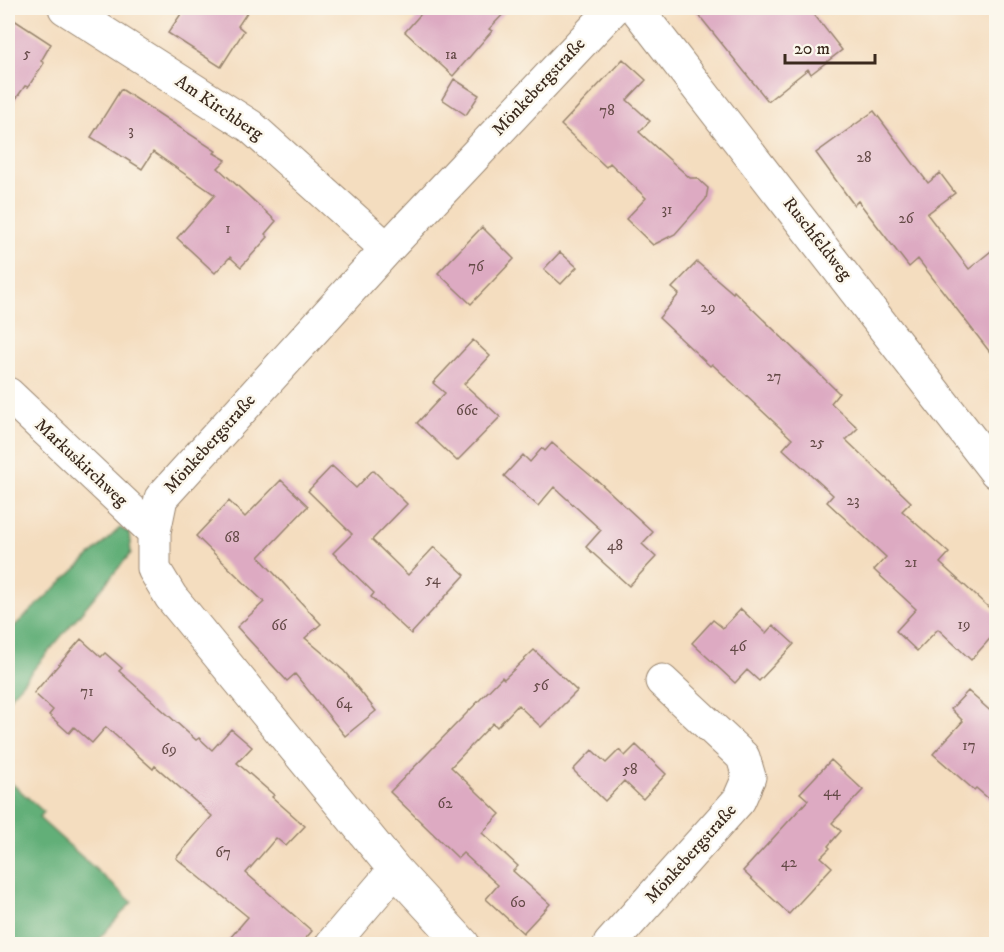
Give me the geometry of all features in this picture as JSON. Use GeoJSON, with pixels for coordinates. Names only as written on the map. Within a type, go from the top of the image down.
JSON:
{"type":"FeatureCollection","features":[{"type":"Feature","properties":{"kind":"street","name":"Am Kirchberg"},"geometry":{"type":"LineString","coordinates":[[65,8],[250,126],[387,249]]}},
{"type":"Feature","properties":{"kind":"street","name":"Mönkebergstraße"},"geometry":{"type":"LineString","coordinates":[[463,945],[395,870],[171,597],[154,569],[154,532],[161,498],[387,249],[614,8]]}},
{"type":"Feature","properties":{"kind":"street","name":"Ruschfeldweg"},"geometry":{"type":"LineString","coordinates":[[636,8],[996,472]]}},
{"type":"Feature","properties":{"kind":"street","name":"Markuskirchweg"},"geometry":{"type":"LineString","coordinates":[[8,394],[154,532]]}},
{"type":"Feature","properties":{"kind":"street","name":"Mönkebergstraße"},"geometry":{"type":"LineString","coordinates":[[610,945],[740,800],[749,777],[743,757],[662,681]]}},
{"type":"Feature","properties":{"kind":"street"},"geometry":{"type":"LineString","coordinates":[[332,945],[395,870]]}},
{"type":"Feature","properties":{"kind":"green space"},"geometry":{"type":"Polygon","coordinates":[[[120,528],[129,533],[131,553],[8,700],[8,632],[120,528]]]}},
{"type":"Feature","properties":{"kind":"green space"},"geometry":{"type":"Polygon","coordinates":[[[8,780],[44,812],[39,818],[132,902],[94,944],[8,944],[8,780]]]}},
{"type":"Feature","properties":{"kind":"building"},"geometry":{"type":"Polygon","coordinates":[[[185,8],[250,8],[238,26],[244,31],[221,67],[168,33],[185,8]]]}},
{"type":"Feature","properties":{"kind":"building"},"geometry":{"type":"Polygon","coordinates":[[[426,8],[509,8],[489,29],[492,31],[453,76],[405,32],[426,8]]]}},
{"type":"Feature","properties":{"kind":"building"},"geometry":{"type":"Polygon","coordinates":[[[693,8],[809,8],[842,50],[811,74],[808,69],[768,101],[693,8]]]}},
{"type":"Feature","properties":{"kind":"building"},"geometry":{"type":"Polygon","coordinates":[[[8,16],[51,44],[41,61],[44,63],[28,87],[25,86],[8,110],[8,16]]]}},
{"type":"Feature","properties":{"kind":"building"},"geometry":{"type":"Polygon","coordinates":[[[623,59],[646,80],[627,100],[650,121],[639,132],[690,178],[697,178],[708,188],[706,199],[675,234],[653,245],[626,219],[646,198],[610,163],[606,167],[561,125],[623,59]]]}},
{"type":"Feature","properties":{"kind":"building"},"geometry":{"type":"Polygon","coordinates":[[[454,79],[479,95],[466,115],[442,99],[454,79]]]}},
{"type":"Feature","properties":{"kind":"building"},"geometry":{"type":"Polygon","coordinates":[[[121,89],[216,151],[214,153],[226,160],[218,168],[276,221],[265,234],[268,237],[241,267],[230,257],[215,273],[177,238],[215,195],[153,152],[142,169],[91,137],[121,89]]]}},
{"type":"Feature","properties":{"kind":"building"},"geometry":{"type":"Polygon","coordinates":[[[874,111],[928,183],[940,173],[955,193],[927,214],[969,269],[996,247],[996,360],[918,259],[909,267],[858,201],[854,205],[816,153],[874,111]]]}},
{"type":"Feature","properties":{"kind":"building"},"geometry":{"type":"Polygon","coordinates":[[[482,227],[514,259],[471,304],[438,273],[482,227]]]}},
{"type":"Feature","properties":{"kind":"building"},"geometry":{"type":"Polygon","coordinates":[[[560,252],[577,267],[561,284],[544,269],[560,252]]]}},
{"type":"Feature","properties":{"kind":"building"},"geometry":{"type":"Polygon","coordinates":[[[697,262],[733,293],[734,291],[839,393],[831,403],[858,428],[846,440],[911,502],[902,511],[949,553],[940,563],[996,614],[996,632],[971,660],[938,629],[917,651],[896,631],[916,609],[874,570],[886,557],[827,502],[833,495],[783,449],[792,439],[659,318],[679,294],[672,288],[697,262]]]}},
{"type":"Feature","properties":{"kind":"building"},"geometry":{"type":"Polygon","coordinates":[[[473,340],[490,356],[464,384],[500,417],[457,461],[417,423],[445,393],[433,383],[473,340]]]}},
{"type":"Feature","properties":{"kind":"building"},"geometry":{"type":"Polygon","coordinates":[[[552,443],[597,480],[653,532],[642,544],[656,557],[629,586],[586,547],[601,530],[554,487],[538,506],[504,476],[523,455],[530,462],[542,448],[545,451],[552,443]]]}},
{"type":"Feature","properties":{"kind":"building"},"geometry":{"type":"Polygon","coordinates":[[[332,466],[356,488],[373,470],[407,504],[372,540],[408,575],[434,547],[465,575],[411,634],[371,597],[374,593],[333,553],[352,534],[308,491],[332,466]]]}},
{"type":"Feature","properties":{"kind":"building"},"geometry":{"type":"Polygon","coordinates":[[[281,480],[308,506],[259,557],[321,624],[305,638],[344,671],[376,711],[345,736],[295,674],[287,681],[237,627],[264,602],[196,536],[229,501],[245,517],[281,480]]]}},
{"type":"Feature","properties":{"kind":"building"},"geometry":{"type":"Polygon","coordinates":[[[741,609],[766,633],[773,625],[794,644],[759,681],[747,670],[735,683],[692,643],[713,620],[723,628],[741,609]]]}},
{"type":"Feature","properties":{"kind":"building"},"geometry":{"type":"Polygon","coordinates":[[[81,639],[101,657],[105,653],[122,668],[119,671],[196,740],[199,738],[212,750],[231,729],[252,747],[237,763],[305,826],[286,846],[276,838],[246,873],[312,931],[300,945],[224,945],[248,917],[176,858],[212,816],[155,766],[153,769],[106,727],[92,743],[74,727],[69,733],[49,715],[53,710],[34,693],[81,639]]]}},
{"type":"Feature","properties":{"kind":"building"},"geometry":{"type":"Polygon","coordinates":[[[534,650],[577,691],[541,727],[518,705],[497,727],[493,723],[451,767],[500,814],[482,833],[518,866],[513,871],[550,904],[523,933],[486,899],[498,885],[463,853],[458,858],[390,792],[502,677],[504,679],[534,650]]]}},
{"type":"Feature","properties":{"kind":"building"},"geometry":{"type":"Polygon","coordinates":[[[968,691],[996,716],[996,805],[976,788],[974,790],[933,754],[963,721],[951,709],[968,691]]]}},
{"type":"Feature","properties":{"kind":"building"},"geometry":{"type":"Polygon","coordinates":[[[636,745],[666,774],[643,799],[624,781],[605,801],[573,770],[592,750],[606,763],[619,750],[625,756],[636,745]]]}},
{"type":"Feature","properties":{"kind":"building"},"geometry":{"type":"Polygon","coordinates":[[[831,760],[863,790],[832,823],[841,831],[821,857],[832,867],[789,914],[743,871],[808,800],[800,793],[831,760]]]}}]}
